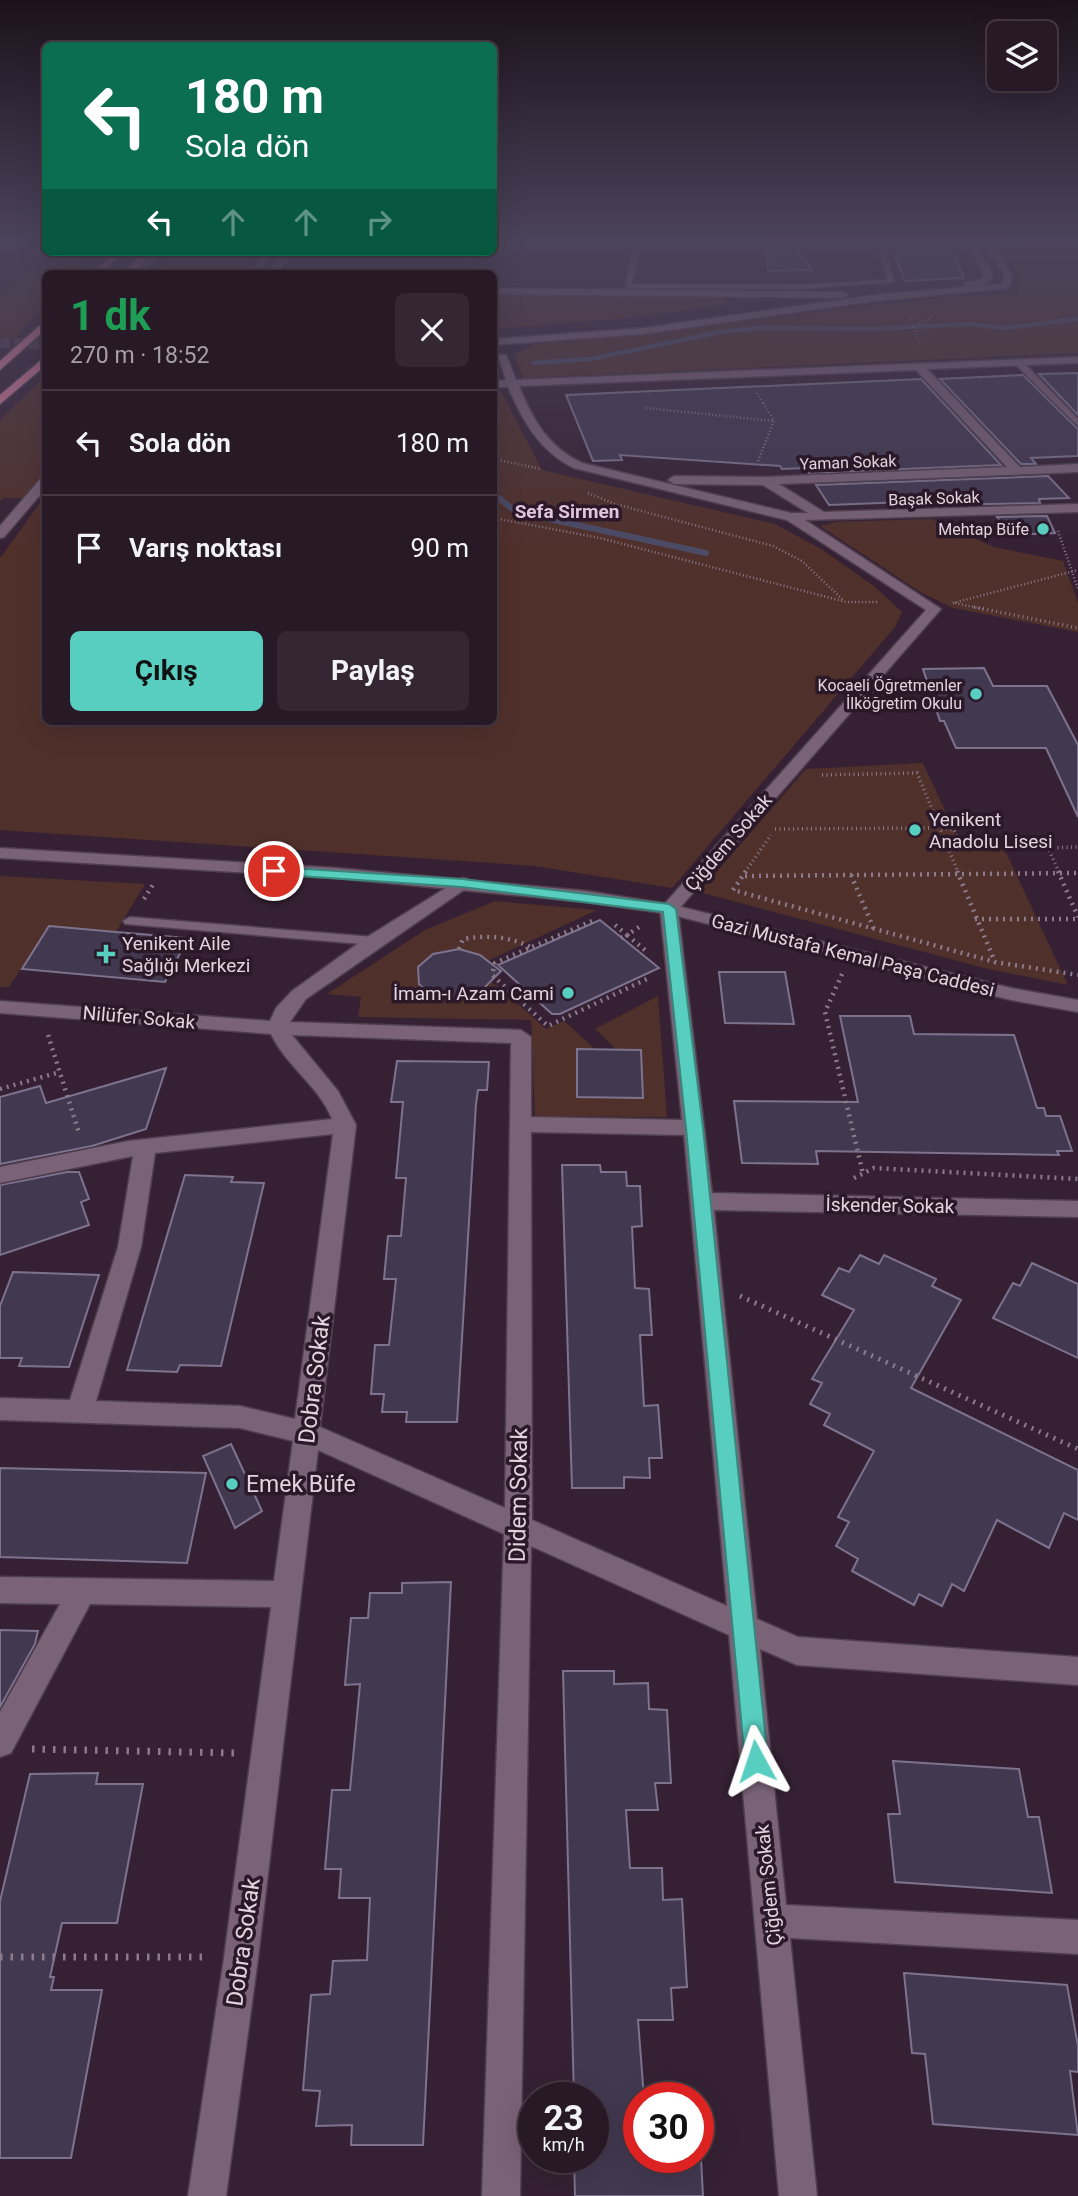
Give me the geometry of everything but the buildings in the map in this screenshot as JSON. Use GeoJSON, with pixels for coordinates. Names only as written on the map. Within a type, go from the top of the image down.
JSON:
{"type":"FeatureCollection","features":[{"type":"Feature","properties":{"kind":"highway"},"geometry":{"type":"LineString","coordinates":[[0,367],[24,344]]}},
{"type":"Feature","properties":{"kind":"highway"},"geometry":{"type":"LineString","coordinates":[[0,401],[42,363]]}},
{"type":"Feature","properties":{"kind":"street"},"geometry":{"type":"LineString","coordinates":[[498,354],[518,344]]}},
{"type":"Feature","properties":{"kind":"street","name":"Çiğdem Sokak"},"geometry":{"type":"LineString","coordinates":[[498,354],[540,437],[558,458],[619,477],[791,517],[933,609],[669,909],[695,1128],[798,2196]]}},
{"type":"Feature","properties":{"kind":"street"},"geometry":{"type":"LineString","coordinates":[[497,384],[921,369],[1078,360]]}},
{"type":"Feature","properties":{"kind":"street"},"geometry":{"type":"LineString","coordinates":[[921,369],[1016,470]]}},
{"type":"Feature","properties":{"kind":"street","name":"Yaman Sokak"},"geometry":{"type":"LineString","coordinates":[[619,477],[766,481],[1077,469]]}},
{"type":"Feature","properties":{"kind":"street"},"geometry":{"type":"LineString","coordinates":[[766,481],[824,517]]}},
{"type":"Feature","properties":{"kind":"street"},"geometry":{"type":"LineString","coordinates":[[0,534],[42,485]]}},
{"type":"Feature","properties":{"kind":"street","name":"Başak Sokak"},"geometry":{"type":"LineString","coordinates":[[791,517],[1078,508]]}},
{"type":"Feature","properties":{"kind":"street","name":"Gazi Mustafa Kemal Paşa Caddesi"},"geometry":{"type":"LineString","coordinates":[[0,853],[462,883],[637,903],[1011,995],[1078,1006]]}},
{"type":"Feature","properties":{"kind":"street"},"geometry":{"type":"LineString","coordinates":[[0,1175],[86,1154],[345,1125],[332,1096],[293,1055],[278,1028],[283,1013],[299,995],[462,883]]}},
{"type":"Feature","properties":{"kind":"street","name":"Nilüfer Sokak"},"geometry":{"type":"LineString","coordinates":[[0,1007],[278,1028]]}},
{"type":"Feature","properties":{"kind":"street","name":"Didem Sokak"},"geometry":{"type":"LineString","coordinates":[[278,1028],[521,1037],[518,1528],[501,2196]]}},
{"type":"Feature","properties":{"kind":"street"},"geometry":{"type":"LineString","coordinates":[[519,1124],[695,1128]]}},
{"type":"Feature","properties":{"kind":"street","name":"Dobra Sokak"},"geometry":{"type":"LineString","coordinates":[[206,2196],[241,1958],[345,1125]]}},
{"type":"Feature","properties":{"kind":"street"},"geometry":{"type":"LineString","coordinates":[[80,1411],[132,1237],[144,1184],[145,1146]]}},
{"type":"Feature","properties":{"kind":"street","name":"İskender Sokak"},"geometry":{"type":"LineString","coordinates":[[702,1201],[1078,1209]]}},
{"type":"Feature","properties":{"kind":"street"},"geometry":{"type":"LineString","coordinates":[[0,1409],[240,1417],[307,1433],[797,1651],[1078,1671]]}},
{"type":"Feature","properties":{"kind":"street"},"geometry":{"type":"LineString","coordinates":[[0,1590],[287,1594]]}},
{"type":"Feature","properties":{"kind":"street"},"geometry":{"type":"LineString","coordinates":[[14,1745],[82,1592]]}},
{"type":"Feature","properties":{"kind":"street"},"geometry":{"type":"LineString","coordinates":[[772,1921],[1078,1937]]}},
{"type":"Feature","properties":{"kind":"lane"},"geometry":{"type":"LineString","coordinates":[[1020,363],[1078,424]]}},
{"type":"Feature","properties":{"kind":"lane"},"geometry":{"type":"LineString","coordinates":[[1065,410],[1078,410]]}},
{"type":"Feature","properties":{"kind":"lane"},"geometry":{"type":"LineString","coordinates":[[130,921],[374,941]]}},
{"type":"Feature","properties":{"kind":"path"},"geometry":{"type":"LineString","coordinates":[[921,344],[921,369]]}},
{"type":"Feature","properties":{"kind":"path"},"geometry":{"type":"LineString","coordinates":[[746,375],[774,421]]}},
{"type":"Feature","properties":{"kind":"path"},"geometry":{"type":"LineString","coordinates":[[646,408],[774,421]]}},
{"type":"Feature","properties":{"kind":"path"},"geometry":{"type":"LineString","coordinates":[[750,481],[774,421]]}},
{"type":"Feature","properties":{"kind":"path"},"geometry":{"type":"LineString","coordinates":[[586,492],[615,504],[773,547],[802,561],[846,603]]}},
{"type":"Feature","properties":{"kind":"path"},"geometry":{"type":"LineString","coordinates":[[497,519],[600,538],[846,603],[890,602],[912,595],[1078,628]]}},
{"type":"Feature","properties":{"kind":"path"},"geometry":{"type":"LineString","coordinates":[[952,603],[1078,570]]}},
{"type":"Feature","properties":{"kind":"path"},"geometry":{"type":"LineString","coordinates":[[812,775],[917,772],[975,919],[995,962]]}},
{"type":"Feature","properties":{"kind":"path"},"geometry":{"type":"LineString","coordinates":[[783,818],[733,890],[995,962],[1078,975]]}},
{"type":"Feature","properties":{"kind":"path"},"geometry":{"type":"LineString","coordinates":[[775,829],[939,828],[954,830],[962,847],[1078,847]]}},
{"type":"Feature","properties":{"kind":"path"},"geometry":{"type":"LineString","coordinates":[[975,919],[1078,918],[1048,848]]}},
{"type":"Feature","properties":{"kind":"path"},"geometry":{"type":"LineString","coordinates":[[744,876],[1078,873]]}},
{"type":"Feature","properties":{"kind":"path"},"geometry":{"type":"LineString","coordinates":[[851,875],[874,929]]}},
{"type":"Feature","properties":{"kind":"path"},"geometry":{"type":"LineString","coordinates":[[637,903],[495,963],[492,975],[548,1026],[656,975]]}},
{"type":"Feature","properties":{"kind":"path"},"geometry":{"type":"LineString","coordinates":[[621,938],[669,909]]}},
{"type":"Feature","properties":{"kind":"path"},"geometry":{"type":"LineString","coordinates":[[604,916],[648,952]]}},
{"type":"Feature","properties":{"kind":"path"},"geometry":{"type":"LineString","coordinates":[[458,949],[463,939],[488,935],[516,939],[531,948]]}},
{"type":"Feature","properties":{"kind":"path"},"geometry":{"type":"LineString","coordinates":[[851,954],[825,1012],[862,1174],[891,1205]]}},
{"type":"Feature","properties":{"kind":"path"},"geometry":{"type":"LineString","coordinates":[[40,1009],[86,1154]]}},
{"type":"Feature","properties":{"kind":"path"},"geometry":{"type":"LineString","coordinates":[[0,1088],[60,1072]]}},
{"type":"Feature","properties":{"kind":"path"},"geometry":{"type":"LineString","coordinates":[[847,1181],[874,1168],[1078,1179]]}},
{"type":"Feature","properties":{"kind":"path"},"geometry":{"type":"LineString","coordinates":[[710,1283],[1078,1449]]}},
{"type":"Feature","properties":{"kind":"path"},"geometry":{"type":"LineString","coordinates":[[14,1745],[267,1754]]}},
{"type":"Feature","properties":{"kind":"path"},"geometry":{"type":"LineString","coordinates":[[0,1957],[241,1958]]}},
{"type":"Feature","properties":{"kind":"shaded area"},"geometry":{"type":"Polygon","coordinates":[[[534,344],[1078,344],[1078,353],[523,378],[514,354],[534,344]]]}},
{"type":"Feature","properties":{"kind":"shaded area"},"geometry":{"type":"Polygon","coordinates":[[[42,379],[42,499],[3,498],[0,501],[0,420],[42,379]]]}},
{"type":"Feature","properties":{"kind":"shaded area"},"geometry":{"type":"Polygon","coordinates":[[[497,384],[542,470],[775,524],[823,550],[875,587],[902,612],[895,627],[672,888],[535,866],[0,830],[0,558],[42,500],[42,725],[497,725],[497,384]]]}},
{"type":"Feature","properties":{"kind":"shaded area"},"geometry":{"type":"Polygon","coordinates":[[[931,519],[994,547],[1063,561],[1078,603],[1078,632],[953,608],[922,593],[820,526],[836,522],[931,519]]]}},
{"type":"Feature","properties":{"kind":"shaded area","name":"Yenikent Anadolu Lisesi"},"geometry":{"type":"Polygon","coordinates":[[[923,763],[962,847],[1004,848],[1068,985],[988,969],[699,892],[806,769],[923,763]]]}},
{"type":"Feature","properties":{"kind":"shaded area"},"geometry":{"type":"Polygon","coordinates":[[[0,876],[145,884],[116,932],[49,926],[9,987],[0,987],[0,876]]]}},
{"type":"Feature","properties":{"kind":"shaded area"},"geometry":{"type":"Polygon","coordinates":[[[495,901],[597,910],[487,961],[460,950],[442,951],[418,967],[419,984],[437,993],[455,997],[473,994],[490,982],[546,1029],[564,1021],[595,1049],[577,1050],[577,1097],[643,1098],[617,1050],[595,1029],[658,996],[667,1117],[535,1116],[531,1020],[358,1017],[361,997],[327,994],[425,930],[495,901]]]}},
{"type":"Feature","properties":{"kind":"waterway"},"geometry":{"type":"LineString","coordinates":[[533,363],[591,359],[660,344]]}},
{"type":"Feature","properties":{"kind":"waterway"},"geometry":{"type":"LineString","coordinates":[[497,496],[511,508],[526,514],[706,553]]}},
{"type":"Feature","properties":{"kind":"place","name":"Mehtap Büfe"},"geometry":{"type":"Point","coordinates":[1043,529]}},
{"type":"Feature","properties":{"kind":"place","name":"Kocaeli Öğretmenler İlköğretim Okulu"},"geometry":{"type":"Point","coordinates":[976,694]}},
{"type":"Feature","properties":{"kind":"place","name":"Yenikent Anadolu Lisesi"},"geometry":{"type":"Point","coordinates":[915,830]}},
{"type":"Feature","properties":{"kind":"place","name":"Yenikent Aile Sağlığı Merkezi"},"geometry":{"type":"Point","coordinates":[106,954]}},
{"type":"Feature","properties":{"kind":"place","name":"İmam-ı Azam Cami"},"geometry":{"type":"Point","coordinates":[568,993]}},
{"type":"Feature","properties":{"kind":"place","name":"Emek Büfe"},"geometry":{"type":"Point","coordinates":[232,1484]}},
{"type":"Feature","properties":{"kind":"district","name":"Sefa Sirmen"},"geometry":{"type":"Point","coordinates":[567,511]}},
{"type":"Feature","properties":{"kind":"route"},"geometry":{"type":"LineString","coordinates":[[274,871],[462,883],[669,909],[695,1128],[756,1761]]}}]}
